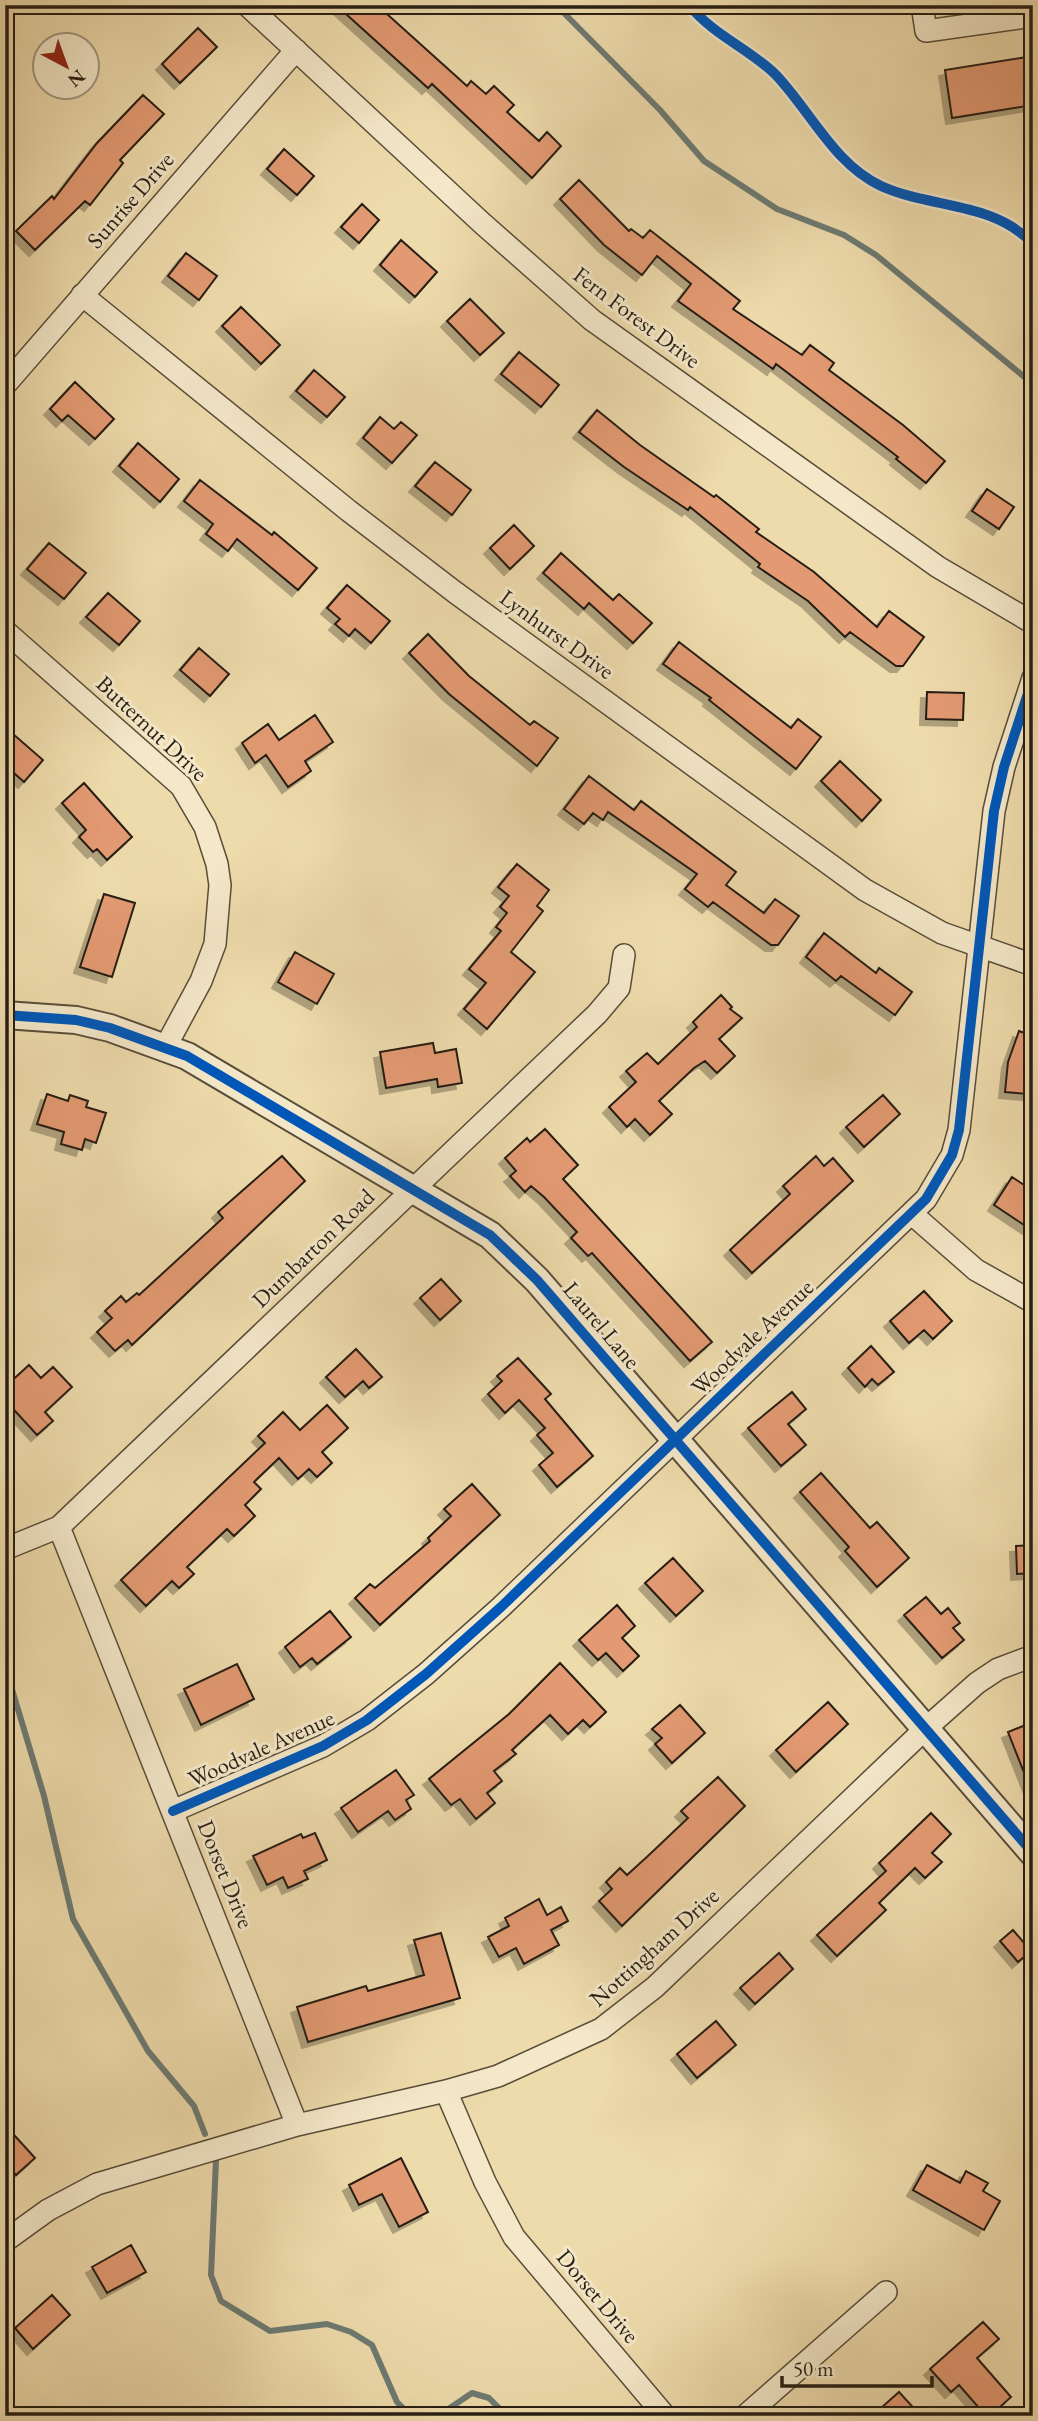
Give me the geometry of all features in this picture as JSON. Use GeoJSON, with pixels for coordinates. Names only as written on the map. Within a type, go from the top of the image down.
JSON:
{"type":"FeatureCollection","features":[{"type":"Feature","properties":{"kind":"street","name":"Fern Forest Drive"},"geometry":{"type":"LineString","coordinates":[[247,5],[483,224],[592,320],[938,567],[1033,623]]}},
{"type":"Feature","properties":{"kind":"street"},"geometry":{"type":"LineString","coordinates":[[922,5],[926,31],[1033,16]]}},
{"type":"Feature","properties":{"kind":"street","name":"Sunrise Drive"},"geometry":{"type":"LineString","coordinates":[[5,385],[296,50]]}},
{"type":"Feature","properties":{"kind":"street","name":"Lynhurst Drive"},"geometry":{"type":"LineString","coordinates":[[82,295],[349,512],[456,593],[865,890],[913,919],[979,948],[1033,965]]}},
{"type":"Feature","properties":{"kind":"street","name":"Butternut Drive"},"geometry":{"type":"LineString","coordinates":[[5,631],[164,769],[190,798],[205,827],[217,864],[220,885],[215,944],[201,981],[166,1046]]}},
{"type":"Feature","properties":{"kind":"street","name":"Woodvale Avenue"},"geometry":{"type":"LineString","coordinates":[[173,1811],[323,1746],[367,1720],[426,1674],[501,1607],[926,1199],[945,1169],[958,1130],[994,811],[1004,767],[1033,678]]}},
{"type":"Feature","properties":{"kind":"street","name":"Dumbarton Road"},"geometry":{"type":"LineString","coordinates":[[5,1549],[59,1527],[597,1014],[619,988],[624,954]]}},
{"type":"Feature","properties":{"kind":"street","name":"Laurel Lane"},"geometry":{"type":"LineString","coordinates":[[5,1015],[76,1020],[166,1046],[223,1075],[490,1235],[537,1280],[673,1441],[1033,1853]]}},
{"type":"Feature","properties":{"kind":"street"},"geometry":{"type":"LineString","coordinates":[[912,1214],[976,1270],[1033,1302]]}},
{"type":"Feature","properties":{"kind":"street","name":"Dorset Drive"},"geometry":{"type":"LineString","coordinates":[[59,1527],[297,2125]]}},
{"type":"Feature","properties":{"kind":"street","name":"Nottingham Drive"},"geometry":{"type":"LineString","coordinates":[[5,2241],[48,2210],[97,2184],[297,2125],[446,2091],[510,2072],[574,2044],[628,2010],[924,1730],[998,1669],[1033,1656]]}},
{"type":"Feature","properties":{"kind":"street","name":"Dorset Drive"},"geometry":{"type":"LineString","coordinates":[[446,2091],[485,2182],[514,2237],[665,2416]]}},
{"type":"Feature","properties":{"kind":"street"},"geometry":{"type":"LineString","coordinates":[[745,2416],[886,2292]]}},
{"type":"Feature","properties":{"kind":"building"},"geometry":{"type":"Polygon","coordinates":[[[336,5],[377,5],[467,86],[471,81],[486,94],[494,86],[514,105],[507,112],[539,141],[547,132],[561,146],[532,178],[432,84],[428,88],[336,5]]]}},
{"type":"Feature","properties":{"kind":"building"},"geometry":{"type":"Polygon","coordinates":[[[198,28],[217,47],[180,83],[162,64],[198,28]]]}},
{"type":"Feature","properties":{"kind":"building"},"geometry":{"type":"Polygon","coordinates":[[[1033,56],[1033,105],[952,118],[945,70],[1033,56]]]}},
{"type":"Feature","properties":{"kind":"building"},"geometry":{"type":"Polygon","coordinates":[[[143,95],[164,114],[120,160],[123,163],[90,205],[85,201],[35,250],[16,231],[52,196],[54,199],[97,143],[143,95]]]}},
{"type":"Feature","properties":{"kind":"building"},"geometry":{"type":"Polygon","coordinates":[[[284,149],[314,176],[297,195],[267,169],[284,149]]]}},
{"type":"Feature","properties":{"kind":"building"},"geometry":{"type":"Polygon","coordinates":[[[579,180],[629,231],[631,229],[643,238],[650,230],[740,301],[733,309],[802,355],[810,345],[834,363],[829,370],[903,425],[945,461],[926,483],[896,459],[898,457],[776,364],[773,369],[678,301],[691,284],[657,256],[642,275],[604,245],[560,199],[579,180]]]}},
{"type":"Feature","properties":{"kind":"building"},"geometry":{"type":"Polygon","coordinates":[[[362,204],[379,220],[359,243],[341,227],[362,204]]]}},
{"type":"Feature","properties":{"kind":"building"},"geometry":{"type":"Polygon","coordinates":[[[401,240],[437,272],[415,297],[380,265],[401,240]]]}},
{"type":"Feature","properties":{"kind":"building"},"geometry":{"type":"Polygon","coordinates":[[[186,253],[217,276],[199,300],[168,276],[186,253]]]}},
{"type":"Feature","properties":{"kind":"building"},"geometry":{"type":"Polygon","coordinates":[[[470,299],[504,333],[480,355],[447,321],[470,299]]]}},
{"type":"Feature","properties":{"kind":"building"},"geometry":{"type":"Polygon","coordinates":[[[241,307],[280,345],[261,364],[222,326],[241,307]]]}},
{"type":"Feature","properties":{"kind":"building"},"geometry":{"type":"Polygon","coordinates":[[[519,352],[559,385],[541,407],[501,374],[519,352]]]}},
{"type":"Feature","properties":{"kind":"building"},"geometry":{"type":"Polygon","coordinates":[[[314,370],[345,397],[327,417],[296,391],[314,370]]]}},
{"type":"Feature","properties":{"kind":"building"},"geometry":{"type":"Polygon","coordinates":[[[75,382],[114,419],[95,439],[68,415],[62,421],[50,409],[75,382]]]}},
{"type":"Feature","properties":{"kind":"building"},"geometry":{"type":"Polygon","coordinates":[[[597,410],[640,445],[714,497],[716,495],[759,529],[756,532],[814,572],[877,627],[889,611],[924,637],[903,666],[896,666],[850,632],[845,637],[808,601],[758,567],[760,564],[690,507],[688,510],[624,467],[579,432],[597,410]]]}},
{"type":"Feature","properties":{"kind":"building"},"geometry":{"type":"Polygon","coordinates":[[[380,417],[394,429],[401,422],[417,435],[392,463],[363,438],[380,417]]]}},
{"type":"Feature","properties":{"kind":"building"},"geometry":{"type":"Polygon","coordinates":[[[138,443],[179,479],[160,502],[119,466],[138,443]]]}},
{"type":"Feature","properties":{"kind":"building"},"geometry":{"type":"Polygon","coordinates":[[[435,462],[471,490],[452,515],[415,486],[435,462]]]}},
{"type":"Feature","properties":{"kind":"building"},"geometry":{"type":"Polygon","coordinates":[[[200,480],[272,535],[274,532],[317,568],[298,590],[237,539],[228,551],[206,534],[213,524],[184,501],[200,480]]]}},
{"type":"Feature","properties":{"kind":"building"},"geometry":{"type":"Polygon","coordinates":[[[987,489],[1014,507],[999,529],[972,511],[987,489]]]}},
{"type":"Feature","properties":{"kind":"building"},"geometry":{"type":"Polygon","coordinates":[[[514,525],[534,546],[510,569],[490,548],[514,525]]]}},
{"type":"Feature","properties":{"kind":"building"},"geometry":{"type":"Polygon","coordinates":[[[49,543],[86,573],[64,599],[27,569],[49,543]]]}},
{"type":"Feature","properties":{"kind":"building"},"geometry":{"type":"Polygon","coordinates":[[[561,553],[613,600],[619,594],[652,623],[633,643],[589,603],[584,609],[543,573],[561,553]]]}},
{"type":"Feature","properties":{"kind":"building"},"geometry":{"type":"Polygon","coordinates":[[[347,585],[390,621],[371,643],[355,629],[349,636],[335,624],[340,619],[327,608],[347,585]]]}},
{"type":"Feature","properties":{"kind":"building"},"geometry":{"type":"Polygon","coordinates":[[[108,593],[140,621],[119,645],[86,617],[108,593]]]}},
{"type":"Feature","properties":{"kind":"building"},"geometry":{"type":"Polygon","coordinates":[[[428,634],[469,676],[530,725],[534,721],[558,738],[537,766],[449,694],[409,653],[428,634]]]}},
{"type":"Feature","properties":{"kind":"building"},"geometry":{"type":"Polygon","coordinates":[[[679,642],[791,728],[798,719],[821,737],[796,769],[709,700],[711,698],[663,664],[679,642]]]}},
{"type":"Feature","properties":{"kind":"building"},"geometry":{"type":"Polygon","coordinates":[[[199,648],[229,674],[210,696],[180,670],[199,648]]]}},
{"type":"Feature","properties":{"kind":"building"},"geometry":{"type":"Polygon","coordinates":[[[927,692],[964,693],[963,720],[926,719],[927,692]]]}},
{"type":"Feature","properties":{"kind":"building"},"geometry":{"type":"Polygon","coordinates":[[[315,715],[333,742],[305,761],[311,771],[288,787],[266,755],[255,763],[242,743],[268,724],[279,740],[315,715]]]}},
{"type":"Feature","properties":{"kind":"building"},"geometry":{"type":"Polygon","coordinates":[[[5,727],[43,760],[24,782],[5,765],[5,727]]]}},
{"type":"Feature","properties":{"kind":"building"},"geometry":{"type":"Polygon","coordinates":[[[840,761],[881,800],[862,821],[821,781],[840,761]]]}},
{"type":"Feature","properties":{"kind":"building"},"geometry":{"type":"Polygon","coordinates":[[[589,776],[634,810],[641,801],[736,872],[726,885],[764,913],[775,899],[799,916],[778,945],[771,945],[713,902],[708,907],[685,889],[697,874],[608,812],[603,820],[593,813],[584,824],[564,809],[589,776]]]}},
{"type":"Feature","properties":{"kind":"building"},"geometry":{"type":"Polygon","coordinates":[[[84,783],[132,837],[107,860],[97,849],[93,852],[79,837],[86,830],[62,803],[84,783]]]}},
{"type":"Feature","properties":{"kind":"building"},"geometry":{"type":"Polygon","coordinates":[[[517,864],[549,890],[537,906],[543,911],[511,952],[535,972],[487,1029],[464,1009],[486,983],[469,969],[501,931],[496,927],[507,913],[500,907],[509,896],[498,887],[517,864]]]}},
{"type":"Feature","properties":{"kind":"building"},"geometry":{"type":"Polygon","coordinates":[[[104,894],[135,903],[112,977],[80,967],[104,894]]]}},
{"type":"Feature","properties":{"kind":"building"},"geometry":{"type":"Polygon","coordinates":[[[824,933],[876,973],[879,968],[912,992],[895,1015],[841,976],[836,981],[806,957],[824,933]]]}},
{"type":"Feature","properties":{"kind":"building"},"geometry":{"type":"Polygon","coordinates":[[[295,952],[334,974],[317,1004],[278,982],[295,952]]]}},
{"type":"Feature","properties":{"kind":"building"},"geometry":{"type":"Polygon","coordinates":[[[721,995],[732,1007],[730,1009],[742,1018],[719,1039],[735,1056],[717,1073],[705,1061],[694,1068],[659,1101],[672,1114],[650,1135],[635,1119],[627,1127],[609,1107],[636,1082],[626,1071],[647,1053],[658,1064],[697,1027],[693,1022],[721,995]]]}},
{"type":"Feature","properties":{"kind":"building"},"geometry":{"type":"Polygon","coordinates":[[[1019,1031],[1033,1036],[1028,1094],[1005,1092],[1008,1062],[1019,1031]]]}},
{"type":"Feature","properties":{"kind":"building"},"geometry":{"type":"Polygon","coordinates":[[[433,1043],[435,1053],[456,1049],[462,1083],[438,1087],[437,1079],[386,1088],[380,1052],[433,1043]]]}},
{"type":"Feature","properties":{"kind":"building"},"geometry":{"type":"Polygon","coordinates":[[[47,1094],[68,1101],[70,1095],[88,1101],[86,1107],[106,1113],[96,1143],[85,1139],[82,1150],[61,1144],[64,1132],[37,1124],[47,1094]]]}},
{"type":"Feature","properties":{"kind":"building"},"geometry":{"type":"Polygon","coordinates":[[[883,1095],[900,1114],[864,1147],[846,1127],[883,1095]]]}},
{"type":"Feature","properties":{"kind":"building"},"geometry":{"type":"Polygon","coordinates":[[[545,1129],[578,1165],[563,1179],[712,1342],[690,1361],[592,1253],[588,1256],[571,1238],[577,1232],[544,1197],[531,1186],[525,1192],[510,1176],[516,1171],[505,1158],[527,1138],[530,1142],[545,1129]]]}},
{"type":"Feature","properties":{"kind":"building"},"geometry":{"type":"Polygon","coordinates":[[[282,1156],[305,1181],[132,1345],[128,1340],[115,1351],[97,1332],[112,1318],[105,1311],[121,1296],[126,1302],[137,1293],[139,1295],[223,1218],[218,1212],[282,1156]]]}},
{"type":"Feature","properties":{"kind":"building"},"geometry":{"type":"Polygon","coordinates":[[[816,1156],[824,1166],[833,1158],[853,1181],[752,1273],[730,1250],[790,1194],[783,1186],[816,1156]]]}},
{"type":"Feature","properties":{"kind":"building"},"geometry":{"type":"Polygon","coordinates":[[[1012,1177],[1033,1191],[1033,1231],[994,1205],[1012,1177]]]}},
{"type":"Feature","properties":{"kind":"building"},"geometry":{"type":"Polygon","coordinates":[[[441,1279],[461,1301],[440,1320],[420,1298],[441,1279]]]}},
{"type":"Feature","properties":{"kind":"building"},"geometry":{"type":"Polygon","coordinates":[[[924,1291],[952,1321],[933,1339],[924,1330],[909,1343],[890,1321],[924,1291]]]}},
{"type":"Feature","properties":{"kind":"building"},"geometry":{"type":"Polygon","coordinates":[[[871,1346],[894,1372],[878,1385],[872,1379],[865,1387],[848,1368],[871,1346]]]}},
{"type":"Feature","properties":{"kind":"building"},"geometry":{"type":"Polygon","coordinates":[[[356,1349],[382,1377],[369,1388],[363,1381],[345,1397],[326,1377],[356,1349]]]}},
{"type":"Feature","properties":{"kind":"building"},"geometry":{"type":"Polygon","coordinates":[[[518,1358],[551,1394],[545,1399],[593,1456],[557,1487],[539,1465],[553,1453],[537,1435],[545,1428],[519,1400],[505,1413],[488,1394],[502,1381],[497,1376],[518,1358]]]}},
{"type":"Feature","properties":{"kind":"building"},"geometry":{"type":"Polygon","coordinates":[[[29,1365],[41,1378],[53,1367],[72,1387],[45,1412],[53,1421],[37,1435],[5,1400],[5,1387],[29,1365]]]}},
{"type":"Feature","properties":{"kind":"building"},"geometry":{"type":"Polygon","coordinates":[[[792,1392],[806,1409],[788,1424],[806,1445],[781,1466],[748,1428],[792,1392]]]}},
{"type":"Feature","properties":{"kind":"building"},"geometry":{"type":"Polygon","coordinates":[[[327,1405],[348,1428],[322,1452],[332,1463],[317,1477],[309,1469],[298,1479],[279,1458],[254,1482],[261,1489],[245,1505],[255,1516],[234,1536],[227,1529],[187,1567],[194,1574],[179,1588],[172,1581],[146,1606],[121,1580],[265,1443],[258,1436],[283,1412],[300,1430],[327,1405]]]}},
{"type":"Feature","properties":{"kind":"building"},"geometry":{"type":"Polygon","coordinates":[[[821,1473],[870,1528],[877,1522],[909,1558],[877,1587],[845,1551],[849,1547],[800,1492],[821,1473]]]}},
{"type":"Feature","properties":{"kind":"building"},"geometry":{"type":"Polygon","coordinates":[[[472,1484],[500,1515],[380,1625],[355,1598],[370,1584],[375,1588],[430,1541],[428,1538],[451,1516],[444,1509],[472,1484]]]}},
{"type":"Feature","properties":{"kind":"building"},"geometry":{"type":"Polygon","coordinates":[[[1033,1545],[1033,1573],[1017,1574],[1016,1546],[1033,1545]]]}},
{"type":"Feature","properties":{"kind":"building"},"geometry":{"type":"Polygon","coordinates":[[[673,1558],[703,1591],[676,1616],[645,1583],[673,1558]]]}},
{"type":"Feature","properties":{"kind":"building"},"geometry":{"type":"Polygon","coordinates":[[[926,1597],[941,1614],[948,1608],[960,1623],[953,1628],[964,1640],[942,1658],[904,1615],[926,1597]]]}},
{"type":"Feature","properties":{"kind":"building"},"geometry":{"type":"Polygon","coordinates":[[[617,1605],[635,1626],[622,1638],[639,1656],[623,1671],[606,1653],[598,1660],[579,1640],[617,1605]]]}},
{"type":"Feature","properties":{"kind":"building"},"geometry":{"type":"Polygon","coordinates":[[[330,1611],[351,1637],[317,1664],[312,1658],[300,1667],[285,1647],[330,1611]]]}},
{"type":"Feature","properties":{"kind":"building"},"geometry":{"type":"Polygon","coordinates":[[[560,1663],[606,1712],[590,1727],[583,1720],[568,1734],[550,1715],[512,1750],[516,1754],[494,1771],[502,1781],[487,1793],[495,1803],[476,1819],[460,1799],[451,1805],[429,1779],[509,1714],[560,1663]]]}},
{"type":"Feature","properties":{"kind":"building"},"geometry":{"type":"Polygon","coordinates":[[[237,1664],[254,1699],[201,1725],[184,1689],[237,1664]]]}},
{"type":"Feature","properties":{"kind":"building"},"geometry":{"type":"Polygon","coordinates":[[[828,1702],[848,1724],[796,1772],[776,1750],[828,1702]]]}},
{"type":"Feature","properties":{"kind":"building"},"geometry":{"type":"Polygon","coordinates":[[[680,1705],[705,1733],[672,1763],[655,1744],[662,1738],[652,1729],[680,1705]]]}},
{"type":"Feature","properties":{"kind":"building"},"geometry":{"type":"Polygon","coordinates":[[[1033,1722],[1033,1792],[1032,1793],[1008,1732],[1033,1722]]]}},
{"type":"Feature","properties":{"kind":"building"},"geometry":{"type":"Polygon","coordinates":[[[396,1770],[414,1795],[406,1800],[411,1809],[395,1820],[388,1811],[358,1832],[341,1808],[396,1770]]]}},
{"type":"Feature","properties":{"kind":"building"},"geometry":{"type":"Polygon","coordinates":[[[718,1777],[745,1806],[622,1926],[599,1901],[612,1889],[606,1882],[620,1868],[627,1875],[649,1855],[688,1818],[681,1811],[718,1777]]]}},
{"type":"Feature","properties":{"kind":"building"},"geometry":{"type":"Polygon","coordinates":[[[931,1813],[951,1834],[932,1853],[942,1862],[925,1878],[915,1868],[879,1903],[886,1910],[837,1956],[817,1935],[886,1871],[879,1863],[931,1813]]]}},
{"type":"Feature","properties":{"kind":"building"},"geometry":{"type":"Polygon","coordinates":[[[315,1833],[327,1860],[304,1871],[308,1879],[288,1888],[283,1877],[267,1885],[253,1856],[301,1834],[303,1838],[315,1833]]]}},
{"type":"Feature","properties":{"kind":"building"},"geometry":{"type":"Polygon","coordinates":[[[539,1899],[547,1915],[561,1907],[568,1921],[551,1930],[559,1945],[524,1964],[516,1948],[499,1957],[488,1937],[509,1926],[505,1918],[539,1899]]]}},
{"type":"Feature","properties":{"kind":"building"},"geometry":{"type":"Polygon","coordinates":[[[1013,1930],[1031,1951],[1018,1962],[1000,1941],[1013,1930]]]}},
{"type":"Feature","properties":{"kind":"building"},"geometry":{"type":"Polygon","coordinates":[[[441,1933],[460,1998],[308,2042],[297,2007],[366,1986],[368,1991],[424,1975],[414,1940],[441,1933]]]}},
{"type":"Feature","properties":{"kind":"building"},"geometry":{"type":"Polygon","coordinates":[[[779,1953],[793,1969],[755,2004],[740,1988],[779,1953]]]}},
{"type":"Feature","properties":{"kind":"building"},"geometry":{"type":"Polygon","coordinates":[[[716,2021],[736,2045],[697,2078],[677,2054],[716,2021]]]}},
{"type":"Feature","properties":{"kind":"building"},"geometry":{"type":"Polygon","coordinates":[[[5,2125],[35,2158],[16,2175],[5,2164],[5,2125]]]}},
{"type":"Feature","properties":{"kind":"building"},"geometry":{"type":"Polygon","coordinates":[[[401,2158],[428,2212],[399,2227],[382,2194],[359,2205],[349,2185],[401,2158]]]}},
{"type":"Feature","properties":{"kind":"building"},"geometry":{"type":"Polygon","coordinates":[[[927,2165],[960,2183],[966,2171],[988,2183],[983,2191],[1000,2201],[984,2230],[913,2190],[927,2165]]]}},
{"type":"Feature","properties":{"kind":"building"},"geometry":{"type":"Polygon","coordinates":[[[131,2245],[146,2272],[107,2293],[92,2267],[131,2245]]]}},
{"type":"Feature","properties":{"kind":"building"},"geometry":{"type":"Polygon","coordinates":[[[52,2295],[70,2315],[33,2349],[15,2328],[52,2295]]]}},
{"type":"Feature","properties":{"kind":"building"},"geometry":{"type":"Polygon","coordinates":[[[983,2322],[999,2339],[977,2358],[1011,2397],[990,2416],[986,2416],[959,2385],[951,2392],[930,2369],[983,2322]]]}},
{"type":"Feature","properties":{"kind":"building"},"geometry":{"type":"Polygon","coordinates":[[[899,2392],[921,2416],[872,2416],[899,2392]]]}},
{"type":"Feature","properties":{"kind":"waterway"},"geometry":{"type":"LineString","coordinates":[[556,5],[660,110],[704,161],[777,209],[844,235],[876,255],[1033,384]]}},
{"type":"Feature","properties":{"kind":"waterway"},"geometry":{"type":"LineString","coordinates":[[5,1666],[44,1796],[73,1919],[148,2051],[194,2106],[205,2134]]}},
{"type":"Feature","properties":{"kind":"waterway"},"geometry":{"type":"LineString","coordinates":[[216,2160],[211,2275],[221,2301],[270,2331],[327,2324],[351,2332],[372,2345],[397,2402],[411,2416]]}},
{"type":"Feature","properties":{"kind":"waterway"},"geometry":{"type":"LineString","coordinates":[[438,2416],[472,2393],[489,2398],[507,2416]]}},
{"type":"Feature","properties":{"kind":"cycle path"},"geometry":{"type":"LineString","coordinates":[[689,5],[709,25],[776,75],[836,151],[864,176],[901,193],[1000,220],[1033,244]]}},
{"type":"Feature","properties":{"kind":"cycle path"},"geometry":{"type":"LineString","coordinates":[[173,1811],[323,1746],[367,1720],[426,1674],[501,1607],[926,1199],[952,1155],[959,1130],[994,811],[1004,767],[1033,678]]}},
{"type":"Feature","properties":{"kind":"cycle path"},"geometry":{"type":"LineString","coordinates":[[5,1015],[76,1020],[110,1028],[187,1056],[490,1235],[537,1280],[1033,1853]]}}]}
